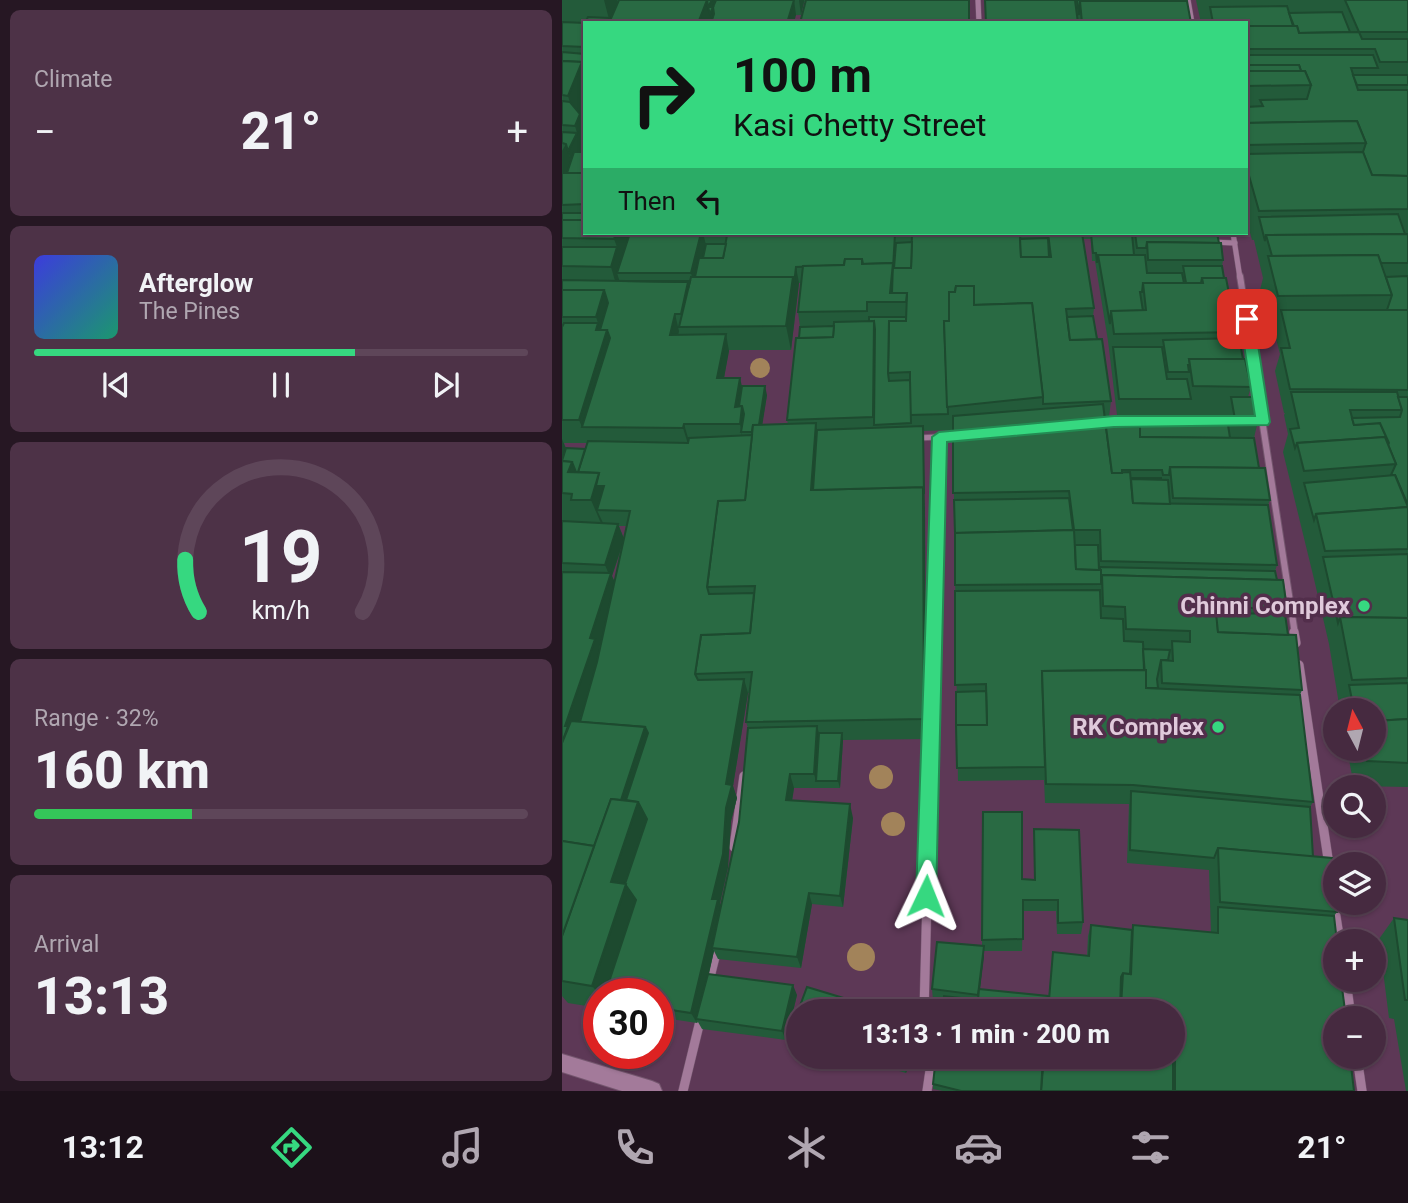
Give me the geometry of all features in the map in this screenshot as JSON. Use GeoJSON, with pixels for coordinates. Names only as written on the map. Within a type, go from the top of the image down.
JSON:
{"type":"FeatureCollection","features":[{"type":"Feature","properties":{"kind":"street"},"geometry":{"type":"LineString","coordinates":[[978,0],[979,21]]}},
{"type":"Feature","properties":{"kind":"street"},"geometry":{"type":"LineString","coordinates":[[1188,0],[1192,21]]}},
{"type":"Feature","properties":{"kind":"street"},"geometry":{"type":"LineString","coordinates":[[1233,235],[1327,852]]}},
{"type":"Feature","properties":{"kind":"street"},"geometry":{"type":"LineString","coordinates":[[1207,242],[1235,243]]}},
{"type":"Feature","properties":{"kind":"street"},"geometry":{"type":"LineString","coordinates":[[924,999],[939,437]]}},
{"type":"Feature","properties":{"kind":"street"},"geometry":{"type":"LineString","coordinates":[[733,852],[745,768]]}},
{"type":"Feature","properties":{"kind":"street"},"geometry":{"type":"LineString","coordinates":[[708,986],[721,934]]}},
{"type":"Feature","properties":{"kind":"street"},"geometry":{"type":"LineString","coordinates":[[683,1091],[702,1012]]}},
{"type":"Feature","properties":{"kind":"street"},"geometry":{"type":"LineString","coordinates":[[562,1063],[652,1091]]}},
{"type":"Feature","properties":{"kind":"street"},"geometry":{"type":"LineString","coordinates":[[927,1091],[930,1069]]}},
{"type":"Feature","properties":{"kind":"street"},"geometry":{"type":"LineString","coordinates":[[1359,1069],[1362,1091]]}},
{"type":"Feature","properties":{"kind":"lane"},"geometry":{"type":"LineString","coordinates":[[1249,422],[1263,422]]}},
{"type":"Feature","properties":{"kind":"lane"},"geometry":{"type":"LineString","coordinates":[[912,439],[966,435]]}},
{"type":"Feature","properties":{"kind":"building"},"geometry":{"type":"Polygon","coordinates":[[[619,0],[707,0],[699,21],[610,21],[619,0]]]}},
{"type":"Feature","properties":{"kind":"building"},"geometry":{"type":"Polygon","coordinates":[[[716,0],[794,0],[788,21],[712,21],[716,0]]]}},
{"type":"Feature","properties":{"kind":"building"},"geometry":{"type":"Polygon","coordinates":[[[806,0],[969,0],[969,21],[801,21],[806,0]]]}},
{"type":"Feature","properties":{"kind":"building"},"geometry":{"type":"Polygon","coordinates":[[[985,0],[1075,0],[1078,21],[986,21],[985,0]]]}},
{"type":"Feature","properties":{"kind":"building"},"geometry":{"type":"Polygon","coordinates":[[[1077,0],[1181,1],[1080,1],[1079,15],[1077,0]]]}},
{"type":"Feature","properties":{"kind":"building"},"geometry":{"type":"Polygon","coordinates":[[[1345,0],[1408,0],[1408,32],[1359,32],[1345,0]]]}},
{"type":"Feature","properties":{"kind":"building"},"geometry":{"type":"Polygon","coordinates":[[[1080,1],[1187,1],[1191,21],[1082,21],[1080,1]]]}},
{"type":"Feature","properties":{"kind":"building"},"geometry":{"type":"Polygon","coordinates":[[[1287,6],[1293,26],[1248,26],[1248,21],[1213,21],[1210,7],[1287,6]]]}},
{"type":"Feature","properties":{"kind":"building"},"geometry":{"type":"Polygon","coordinates":[[[1342,12],[1350,32],[1299,33],[1289,13],[1342,12]]]}},
{"type":"Feature","properties":{"kind":"building"},"geometry":{"type":"Polygon","coordinates":[[[588,17],[609,18],[607,21],[586,21],[588,17]]]}},
{"type":"Feature","properties":{"kind":"building"},"geometry":{"type":"Polygon","coordinates":[[[562,22],[583,23],[583,47],[562,46],[562,22]]]}},
{"type":"Feature","properties":{"kind":"building"},"geometry":{"type":"Polygon","coordinates":[[[1248,26],[1297,26],[1299,33],[1359,32],[1362,39],[1408,39],[1408,62],[1380,62],[1375,49],[1248,49],[1248,26]]]}},
{"type":"Feature","properties":{"kind":"building"},"geometry":{"type":"Polygon","coordinates":[[[562,52],[583,54],[583,65],[582,62],[562,61],[562,52]]]}},
{"type":"Feature","properties":{"kind":"building"},"geometry":{"type":"Polygon","coordinates":[[[1248,55],[1373,55],[1378,68],[1351,68],[1358,90],[1408,90],[1408,176],[1372,175],[1363,152],[1366,143],[1357,121],[1248,123],[1248,107],[1263,106],[1260,100],[1307,99],[1311,85],[1299,65],[1248,65],[1248,55]]]}},
{"type":"Feature","properties":{"kind":"building"},"geometry":{"type":"Polygon","coordinates":[[[562,61],[582,62],[568,96],[562,95],[562,61]]]}},
{"type":"Feature","properties":{"kind":"building"},"geometry":{"type":"Polygon","coordinates":[[[1248,65],[1299,65],[1301,71],[1248,71],[1248,65]]]}},
{"type":"Feature","properties":{"kind":"building"},"geometry":{"type":"Polygon","coordinates":[[[1248,71],[1305,71],[1311,85],[1248,86],[1248,71]]]}},
{"type":"Feature","properties":{"kind":"building"},"geometry":{"type":"Polygon","coordinates":[[[1353,75],[1408,75],[1408,85],[1357,85],[1353,75]]]}},
{"type":"Feature","properties":{"kind":"building"},"geometry":{"type":"Polygon","coordinates":[[[562,101],[570,102],[580,114],[575,126],[562,125],[562,101]]]}},
{"type":"Feature","properties":{"kind":"building"},"geometry":{"type":"Polygon","coordinates":[[[1357,121],[1366,143],[1248,145],[1248,123],[1357,121]]]}},
{"type":"Feature","properties":{"kind":"building"},"geometry":{"type":"Polygon","coordinates":[[[562,132],[577,133],[568,151],[566,144],[562,143],[562,132]]]}},
{"type":"Feature","properties":{"kind":"building"},"geometry":{"type":"Polygon","coordinates":[[[574,152],[583,152],[583,173],[567,173],[574,152]]]}},
{"type":"Feature","properties":{"kind":"building"},"geometry":{"type":"Polygon","coordinates":[[[1363,152],[1372,175],[1408,176],[1408,209],[1259,211],[1248,172],[1248,154],[1363,152]]]}},
{"type":"Feature","properties":{"kind":"building"},"geometry":{"type":"Polygon","coordinates":[[[562,173],[583,173],[583,204],[562,205],[562,173]]]}},
{"type":"Feature","properties":{"kind":"building"},"geometry":{"type":"Polygon","coordinates":[[[562,213],[583,213],[583,220],[562,220],[562,213]]]}},
{"type":"Feature","properties":{"kind":"building"},"geometry":{"type":"Polygon","coordinates":[[[1398,214],[1405,234],[1266,235],[1265,241],[1259,217],[1398,214]]]}},
{"type":"Feature","properties":{"kind":"building"},"geometry":{"type":"Polygon","coordinates":[[[562,220],[583,220],[583,235],[615,235],[614,239],[562,238],[562,220]]]}},
{"type":"Feature","properties":{"kind":"building"},"geometry":{"type":"Polygon","coordinates":[[[1408,234],[1408,263],[1381,263],[1378,255],[1272,256],[1266,235],[1408,234]]]}},
{"type":"Feature","properties":{"kind":"building"},"geometry":{"type":"Polygon","coordinates":[[[629,235],[700,235],[691,273],[617,273],[629,235]]]}},
{"type":"Feature","properties":{"kind":"building"},"geometry":{"type":"Polygon","coordinates":[[[727,235],[895,235],[893,268],[911,268],[912,235],[1020,235],[1021,257],[1051,257],[1048,235],[1082,235],[1094,308],[1066,309],[1070,340],[1102,339],[1111,401],[1043,404],[1032,303],[974,305],[974,286],[956,286],[955,292],[949,292],[949,321],[944,321],[948,414],[910,415],[910,372],[888,373],[889,321],[906,321],[907,293],[892,293],[893,263],[863,264],[862,259],[845,259],[844,265],[796,267],[794,284],[793,277],[695,277],[699,258],[723,258],[727,235]]]}},
{"type":"Feature","properties":{"kind":"building"},"geometry":{"type":"Polygon","coordinates":[[[1091,235],[1132,235],[1134,255],[1098,255],[1097,263],[1096,253],[1093,253],[1091,235]]]}},
{"type":"Feature","properties":{"kind":"building"},"geometry":{"type":"Polygon","coordinates":[[[1135,235],[1217,235],[1219,243],[1147,242],[1146,248],[1137,248],[1135,235]]]}},
{"type":"Feature","properties":{"kind":"building"},"geometry":{"type":"Polygon","coordinates":[[[1048,238],[1049,257],[1021,257],[1020,239],[1048,238]]]}},
{"type":"Feature","properties":{"kind":"building"},"geometry":{"type":"Polygon","coordinates":[[[912,242],[911,268],[894,268],[896,243],[912,242]]]}},
{"type":"Feature","properties":{"kind":"building"},"geometry":{"type":"Polygon","coordinates":[[[1147,242],[1221,243],[1223,260],[1148,260],[1147,242]]]}},
{"type":"Feature","properties":{"kind":"building"},"geometry":{"type":"Polygon","coordinates":[[[706,244],[726,244],[723,258],[703,258],[706,244]]]}},
{"type":"Feature","properties":{"kind":"building"},"geometry":{"type":"Polygon","coordinates":[[[562,247],[617,247],[611,267],[562,266],[562,247]]]}},
{"type":"Feature","properties":{"kind":"building"},"geometry":{"type":"Polygon","coordinates":[[[1098,255],[1145,255],[1147,273],[1182,273],[1184,283],[1143,283],[1140,292],[1143,311],[1111,311],[1110,324],[1098,255]]]}},
{"type":"Feature","properties":{"kind":"building"},"geometry":{"type":"Polygon","coordinates":[[[1378,255],[1392,295],[1278,296],[1268,256],[1378,255]]]}},
{"type":"Feature","properties":{"kind":"building"},"geometry":{"type":"Polygon","coordinates":[[[845,259],[862,259],[862,264],[893,263],[890,293],[907,293],[906,302],[867,302],[867,311],[798,312],[803,266],[844,265],[845,259]]]}},
{"type":"Feature","properties":{"kind":"building"},"geometry":{"type":"Polygon","coordinates":[[[1183,266],[1222,266],[1224,278],[1202,278],[1201,283],[1186,283],[1183,266]]]}},
{"type":"Feature","properties":{"kind":"building"},"geometry":{"type":"Polygon","coordinates":[[[1408,276],[1408,310],[1387,310],[1392,295],[1386,277],[1408,276]]]}},
{"type":"Feature","properties":{"kind":"building"},"geometry":{"type":"Polygon","coordinates":[[[691,277],[793,277],[786,326],[679,327],[691,277]]]}},
{"type":"Feature","properties":{"kind":"building"},"geometry":{"type":"Polygon","coordinates":[[[1202,278],[1226,278],[1232,309],[1239,309],[1244,332],[1114,334],[1111,311],[1146,310],[1143,283],[1203,283],[1202,278]]]}},
{"type":"Feature","properties":{"kind":"building"},"geometry":{"type":"Polygon","coordinates":[[[562,280],[688,282],[681,314],[675,314],[670,335],[726,334],[717,378],[740,378],[735,407],[742,406],[740,424],[684,424],[683,428],[582,427],[610,338],[607,330],[600,330],[608,303],[604,290],[562,290],[562,280]]]}},
{"type":"Feature","properties":{"kind":"building"},"geometry":{"type":"Polygon","coordinates":[[[620,281],[690,281],[689,285],[688,282],[620,281]]]}},
{"type":"Feature","properties":{"kind":"building"},"geometry":{"type":"Polygon","coordinates":[[[956,286],[974,286],[974,305],[1032,303],[1043,397],[947,407],[944,321],[949,321],[949,292],[955,292],[956,286]]]}},
{"type":"Feature","properties":{"kind":"building"},"geometry":{"type":"Polygon","coordinates":[[[562,290],[604,290],[596,317],[562,317],[562,290]]]}},
{"type":"Feature","properties":{"kind":"building"},"geometry":{"type":"Polygon","coordinates":[[[1281,310],[1408,310],[1408,390],[1290,389],[1281,348],[1290,348],[1281,310]]]}},
{"type":"Feature","properties":{"kind":"building"},"geometry":{"type":"Polygon","coordinates":[[[1093,316],[1097,339],[1070,340],[1067,317],[1093,316]]]}},
{"type":"Feature","properties":{"kind":"building"},"geometry":{"type":"Polygon","coordinates":[[[869,317],[906,317],[906,321],[889,321],[888,373],[889,381],[910,380],[911,423],[874,425],[875,329],[874,321],[869,322],[869,317]]]}},
{"type":"Feature","properties":{"kind":"building"},"geometry":{"type":"Polygon","coordinates":[[[874,321],[873,417],[787,420],[796,338],[833,337],[834,322],[874,321]]]}},
{"type":"Feature","properties":{"kind":"building"},"geometry":{"type":"Polygon","coordinates":[[[564,323],[598,323],[596,330],[607,330],[579,420],[562,420],[564,323]]]}},
{"type":"Feature","properties":{"kind":"building"},"geometry":{"type":"Polygon","coordinates":[[[834,326],[833,337],[799,338],[800,327],[834,326]]]}},
{"type":"Feature","properties":{"kind":"building"},"geometry":{"type":"Polygon","coordinates":[[[1239,338],[1243,359],[1189,359],[1189,372],[1168,372],[1163,340],[1239,338]]]}},
{"type":"Feature","properties":{"kind":"building"},"geometry":{"type":"Polygon","coordinates":[[[1113,347],[1162,347],[1167,379],[1187,379],[1191,399],[1119,399],[1113,347]]]}},
{"type":"Feature","properties":{"kind":"building"},"geometry":{"type":"Polygon","coordinates":[[[1189,359],[1245,359],[1251,387],[1193,386],[1189,359]]]}},
{"type":"Feature","properties":{"kind":"building"},"geometry":{"type":"Polygon","coordinates":[[[742,386],[765,386],[759,425],[753,425],[752,432],[741,432],[744,414],[742,406],[739,406],[742,386]]]}},
{"type":"Feature","properties":{"kind":"building"},"geometry":{"type":"Polygon","coordinates":[[[1291,392],[1397,392],[1402,410],[1350,410],[1354,425],[1380,423],[1389,443],[1385,437],[1297,443],[1295,448],[1290,429],[1299,428],[1291,392]]]}},
{"type":"Feature","properties":{"kind":"building"},"geometry":{"type":"Polygon","coordinates":[[[1231,397],[1253,397],[1257,425],[1236,425],[1231,397]]]}},
{"type":"Feature","properties":{"kind":"building"},"geometry":{"type":"Polygon","coordinates":[[[1398,397],[1408,397],[1408,505],[1395,475],[1391,475],[1396,464],[1380,423],[1354,425],[1352,418],[1400,417],[1402,410],[1398,397]]]}},
{"type":"Feature","properties":{"kind":"building"},"geometry":{"type":"Polygon","coordinates":[[[1103,404],[1112,473],[1130,472],[1133,503],[1268,505],[1277,565],[1101,561],[1100,530],[1074,530],[1069,491],[953,493],[953,416],[1103,404]]]}},
{"type":"Feature","properties":{"kind":"building"},"geometry":{"type":"Polygon","coordinates":[[[1227,418],[1230,438],[1140,437],[1140,427],[1106,427],[1105,419],[1227,418]]]}},
{"type":"Feature","properties":{"kind":"building"},"geometry":{"type":"Polygon","coordinates":[[[816,423],[811,490],[923,487],[924,719],[746,722],[752,672],[695,674],[701,635],[750,633],[755,586],[707,587],[718,501],[745,500],[753,425],[816,423]]]}},
{"type":"Feature","properties":{"kind":"building"},"geometry":{"type":"Polygon","coordinates":[[[923,426],[924,494],[923,487],[813,490],[817,430],[923,426]]]}},
{"type":"Feature","properties":{"kind":"building"},"geometry":{"type":"Polygon","coordinates":[[[1106,427],[1140,427],[1140,437],[1254,438],[1259,468],[1170,467],[1169,475],[1163,475],[1162,470],[1122,470],[1122,473],[1112,473],[1106,427]]]}},
{"type":"Feature","properties":{"kind":"building"},"geometry":{"type":"Polygon","coordinates":[[[752,435],[745,500],[718,501],[707,587],[709,594],[754,593],[750,633],[701,635],[695,674],[698,680],[744,679],[726,784],[732,785],[726,808],[723,854],[712,899],[718,899],[691,1013],[674,1010],[674,978],[610,978],[636,900],[625,884],[647,819],[638,802],[626,800],[648,733],[645,727],[580,722],[597,662],[630,511],[597,510],[604,486],[596,486],[599,473],[578,472],[588,441],[688,443],[689,438],[752,435]]]}},
{"type":"Feature","properties":{"kind":"building"},"geometry":{"type":"Polygon","coordinates":[[[1385,437],[1396,464],[1304,471],[1297,443],[1385,437]]]}},
{"type":"Feature","properties":{"kind":"building"},"geometry":{"type":"Polygon","coordinates":[[[566,448],[585,449],[578,472],[572,462],[562,461],[566,448]]]}},
{"type":"Feature","properties":{"kind":"building"},"geometry":{"type":"Polygon","coordinates":[[[562,461],[572,462],[568,472],[599,473],[591,500],[571,500],[572,494],[562,493],[562,461]]]}},
{"type":"Feature","properties":{"kind":"building"},"geometry":{"type":"Polygon","coordinates":[[[1170,467],[1265,468],[1270,500],[1173,498],[1170,467]]]}},
{"type":"Feature","properties":{"kind":"building"},"geometry":{"type":"Polygon","coordinates":[[[1395,475],[1408,507],[1316,514],[1314,520],[1304,483],[1395,475]]]}},
{"type":"Feature","properties":{"kind":"building"},"geometry":{"type":"Polygon","coordinates":[[[1161,478],[1161,480],[1131,479],[1161,478]]]}},
{"type":"Feature","properties":{"kind":"building"},"geometry":{"type":"Polygon","coordinates":[[[1131,479],[1168,480],[1170,504],[1133,503],[1131,479]]]}},
{"type":"Feature","properties":{"kind":"building"},"geometry":{"type":"Polygon","coordinates":[[[1069,498],[1073,530],[955,533],[954,500],[1069,498]]]}},
{"type":"Feature","properties":{"kind":"building"},"geometry":{"type":"Polygon","coordinates":[[[1408,507],[1408,549],[1325,551],[1316,514],[1408,507]]]}},
{"type":"Feature","properties":{"kind":"building"},"geometry":{"type":"Polygon","coordinates":[[[562,521],[618,524],[605,565],[562,563],[562,521]]]}},
{"type":"Feature","properties":{"kind":"building"},"geometry":{"type":"Polygon","coordinates":[[[1074,530],[1076,569],[1101,570],[1101,584],[955,585],[955,533],[1074,530]]]}},
{"type":"Feature","properties":{"kind":"building"},"geometry":{"type":"Polygon","coordinates":[[[1075,545],[1098,545],[1099,570],[1076,569],[1075,545]]]}},
{"type":"Feature","properties":{"kind":"building","name":"Chinni Complex"},"geometry":{"type":"Polygon","coordinates":[[[1408,554],[1408,618],[1340,617],[1338,623],[1323,557],[1408,554]]]}},
{"type":"Feature","properties":{"kind":"building"},"geometry":{"type":"Polygon","coordinates":[[[1100,567],[1275,571],[1277,580],[1102,575],[1101,580],[1100,567]]]}},
{"type":"Feature","properties":{"kind":"building"},"geometry":{"type":"Polygon","coordinates":[[[562,572],[611,573],[590,638],[595,639],[565,726],[568,726],[562,743],[562,572]]]}},
{"type":"Feature","properties":{"kind":"building"},"geometry":{"type":"Polygon","coordinates":[[[1102,575],[1283,580],[1287,609],[1216,607],[1218,632],[1296,635],[1302,690],[1162,683],[1161,660],[1173,661],[1172,641],[1190,642],[1190,631],[1126,629],[1125,607],[1103,606],[1102,575]]]}},
{"type":"Feature","properties":{"kind":"building"},"geometry":{"type":"Polygon","coordinates":[[[1100,590],[1101,618],[1123,619],[1124,641],[1143,642],[1144,670],[1042,671],[1045,767],[957,768],[956,725],[987,725],[986,684],[955,685],[955,591],[1100,590]]]}},
{"type":"Feature","properties":{"kind":"building"},"geometry":{"type":"Polygon","coordinates":[[[1216,613],[1285,614],[1288,635],[1218,632],[1216,613]]]}},
{"type":"Feature","properties":{"kind":"building"},"geometry":{"type":"Polygon","coordinates":[[[1340,617],[1408,618],[1408,678],[1352,680],[1340,617]]]}},
{"type":"Feature","properties":{"kind":"building"},"geometry":{"type":"Polygon","coordinates":[[[1143,649],[1170,650],[1168,660],[1161,660],[1158,688],[1146,688],[1143,649]]]}},
{"type":"Feature","properties":{"kind":"building"},"geometry":{"type":"Polygon","coordinates":[[[1146,670],[1146,688],[1300,695],[1313,802],[1133,785],[1046,784],[1042,671],[1146,670]]]}},
{"type":"Feature","properties":{"kind":"building"},"geometry":{"type":"Polygon","coordinates":[[[1408,683],[1408,719],[1386,720],[1386,698],[1352,698],[1349,685],[1408,683]]]}},
{"type":"Feature","properties":{"kind":"building"},"geometry":{"type":"Polygon","coordinates":[[[986,691],[987,725],[956,725],[956,692],[986,691]]]}},
{"type":"Feature","properties":{"kind":"building"},"geometry":{"type":"Polygon","coordinates":[[[1408,719],[1408,763],[1367,761],[1386,761],[1386,720],[1408,719]]]}},
{"type":"Feature","properties":{"kind":"building"},"geometry":{"type":"Polygon","coordinates":[[[571,721],[645,727],[621,800],[611,799],[594,846],[562,841],[562,743],[571,721]]]}},
{"type":"Feature","properties":{"kind":"building"},"geometry":{"type":"Polygon","coordinates":[[[817,726],[814,774],[790,774],[786,800],[850,804],[840,896],[809,893],[797,957],[712,948],[739,822],[748,728],[817,726]]]}},
{"type":"Feature","properties":{"kind":"building"},"geometry":{"type":"Polygon","coordinates":[[[819,733],[842,733],[838,781],[816,781],[819,733]]]}},
{"type":"Feature","properties":{"kind":"building"},"geometry":{"type":"Polygon","coordinates":[[[1131,791],[1310,807],[1313,857],[1218,848],[1214,858],[1130,850],[1131,791]]]}},
{"type":"Feature","properties":{"kind":"building"},"geometry":{"type":"Polygon","coordinates":[[[611,799],[638,802],[611,882],[626,884],[595,978],[583,978],[583,984],[562,981],[562,936],[611,799]]]}},
{"type":"Feature","properties":{"kind":"building"},"geometry":{"type":"Polygon","coordinates":[[[983,812],[1022,812],[1022,879],[1035,880],[1034,829],[1079,830],[1083,922],[1058,923],[1058,900],[1023,900],[1023,939],[982,940],[983,812]]]}},
{"type":"Feature","properties":{"kind":"building"},"geometry":{"type":"Polygon","coordinates":[[[562,841],[594,846],[562,936],[562,841]]]}},
{"type":"Feature","properties":{"kind":"building"},"geometry":{"type":"Polygon","coordinates":[[[1218,848],[1323,857],[1323,911],[1220,902],[1218,848]]]}},
{"type":"Feature","properties":{"kind":"building"},"geometry":{"type":"Polygon","coordinates":[[[1218,907],[1334,916],[1336,929],[1323,929],[1323,992],[1343,992],[1344,1006],[1323,1006],[1323,1069],[1351,1069],[1354,1091],[1175,1091],[1175,1069],[1185,1069],[1185,999],[1121,999],[1123,973],[1131,974],[1133,925],[1218,933],[1218,907]]]}},
{"type":"Feature","properties":{"kind":"building"},"geometry":{"type":"Polygon","coordinates":[[[1394,918],[1408,920],[1408,1000],[1405,1000],[1394,918]]]}},
{"type":"Feature","properties":{"kind":"building"},"geometry":{"type":"Polygon","coordinates":[[[1091,925],[1132,930],[1130,974],[1123,973],[1121,977],[1120,999],[1049,999],[1053,952],[1089,956],[1091,925]]]}},
{"type":"Feature","properties":{"kind":"building"},"geometry":{"type":"Polygon","coordinates":[[[937,942],[984,946],[978,995],[932,989],[937,942]]]}},
{"type":"Feature","properties":{"kind":"building"},"geometry":{"type":"Polygon","coordinates":[[[708,974],[793,985],[790,999],[786,999],[782,1031],[696,1019],[708,974]]]}},
{"type":"Feature","properties":{"kind":"building"},"geometry":{"type":"Polygon","coordinates":[[[807,987],[847,999],[803,999],[807,987]]]}},
{"type":"Feature","properties":{"kind":"building"},"geometry":{"type":"Polygon","coordinates":[[[979,989],[1048,996],[1048,999],[978,999],[979,989]]]}},
{"type":"Feature","properties":{"kind":"building"},"geometry":{"type":"Polygon","coordinates":[[[944,996],[970,999],[944,999],[944,996]]]}},
{"type":"Feature","properties":{"kind":"building"},"geometry":{"type":"Polygon","coordinates":[[[935,1069],[1042,1069],[1041,1091],[961,1091],[933,1084],[935,1069]]]}},
{"type":"Feature","properties":{"kind":"building"},"geometry":{"type":"Polygon","coordinates":[[[1043,1069],[1173,1069],[1173,1091],[1041,1091],[1043,1069]]]}},
{"type":"Feature","properties":{"kind":"place","name":"Chinni Complex"},"geometry":{"type":"Point","coordinates":[1364,606]}},
{"type":"Feature","properties":{"kind":"place","name":"RK Complex"},"geometry":{"type":"Point","coordinates":[1218,727]}},
{"type":"Feature","properties":{"kind":"route"},"geometry":{"type":"LineString","coordinates":[[926,896],[939,437],[1114,422],[1263,422],[1247,319]]}}]}
